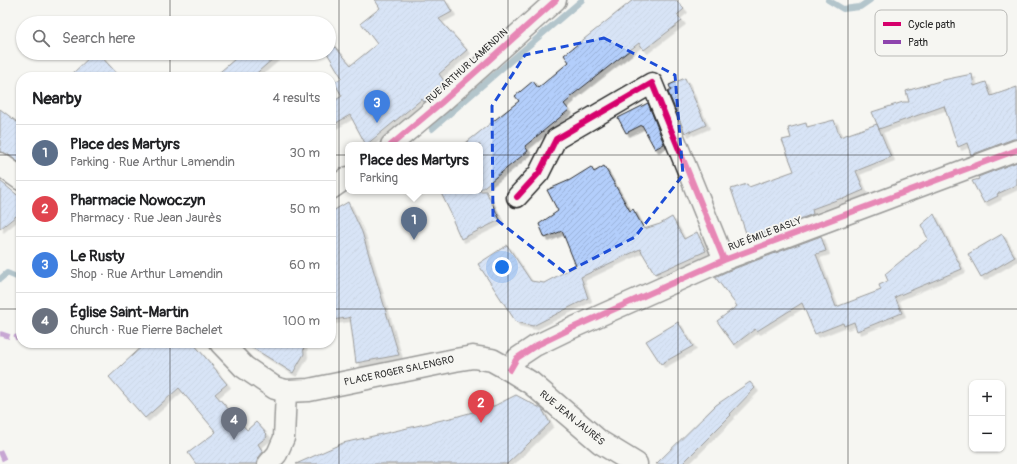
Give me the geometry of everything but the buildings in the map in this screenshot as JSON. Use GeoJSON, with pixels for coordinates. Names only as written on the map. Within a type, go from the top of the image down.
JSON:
{"type":"FeatureCollection","features":[{"type":"Feature","properties":{"kind":"main road"},"geometry":{"type":"LineString","coordinates":[[0,164],[16,175]]}},
{"type":"Feature","properties":{"kind":"main road"},"geometry":{"type":"LineString","coordinates":[[226,348],[244,367],[275,388],[286,391]]}},
{"type":"Feature","properties":{"kind":"main road","name":"PLACE ROGER SALENGRO"},"geometry":{"type":"LineString","coordinates":[[286,391],[309,390],[473,357],[492,360],[510,370]]}},
{"type":"Feature","properties":{"kind":"main road","name":"RUE JEAN JAURÈS"},"geometry":{"type":"LineString","coordinates":[[510,370],[530,383],[600,442],[636,464]]}},
{"type":"Feature","properties":{"kind":"street","name":"RUE ARTHUR LAMENDIN"},"geometry":{"type":"LineString","coordinates":[[395,142],[441,103],[556,0]]}},
{"type":"Feature","properties":{"kind":"street"},"geometry":{"type":"LineString","coordinates":[[517,197],[539,173],[556,139],[652,83],[724,260]]}},
{"type":"Feature","properties":{"kind":"street","name":"RUE ÉMILE BASLY"},"geometry":{"type":"LineString","coordinates":[[510,370],[517,358],[535,346],[724,260],[1017,150]]}},
{"type":"Feature","properties":{"kind":"street"},"geometry":{"type":"LineString","coordinates":[[336,185],[345,179]]}},
{"type":"Feature","properties":{"kind":"street"},"geometry":{"type":"LineString","coordinates":[[268,464],[277,454],[284,438],[286,391]]}},
{"type":"Feature","properties":{"kind":"highlighted area"},"geometry":{"type":"Polygon","coordinates":[[[604,38],[675,75],[683,175],[635,237],[565,273],[493,217],[492,106],[525,55],[604,38]]]}},
{"type":"Feature","properties":{"kind":"waterway"},"geometry":{"type":"LineString","coordinates":[[432,129],[582,0]]}},
{"type":"Feature","properties":{"kind":"waterway"},"geometry":{"type":"LineString","coordinates":[[828,0],[843,9],[860,7],[870,0]]}},
{"type":"Feature","properties":{"kind":"waterway"},"geometry":{"type":"LineString","coordinates":[[0,279],[7,273],[16,277]]}},
{"type":"Feature","properties":{"kind":"marked path"},"geometry":{"type":"LineString","coordinates":[[0,334],[14,338],[16,337]]}},
{"type":"Feature","properties":{"kind":"marked path"},"geometry":{"type":"LineString","coordinates":[[0,451],[6,464]]}},
{"type":"Feature","properties":{"kind":"cycle path"},"geometry":{"type":"LineString","coordinates":[[395,142],[441,103],[556,0]]}},
{"type":"Feature","properties":{"kind":"cycle path"},"geometry":{"type":"LineString","coordinates":[[517,197],[539,173],[556,139],[652,83],[724,260]]}},
{"type":"Feature","properties":{"kind":"cycle path"},"geometry":{"type":"LineString","coordinates":[[510,370],[517,358],[535,346],[724,260],[1017,150]]}},
{"type":"Feature","properties":{"kind":"place","name":"Le Rusty"},"geometry":{"type":"Point","coordinates":[377,123]}},
{"type":"Feature","properties":{"kind":"place","name":"Place des Martyrs"},"geometry":{"type":"Point","coordinates":[414,240]}},
{"type":"Feature","properties":{"kind":"place","name":"Pharmacie Nowoczyn"},"geometry":{"type":"Point","coordinates":[481,423]}},
{"type":"Feature","properties":{"kind":"place","name":"Église Saint-Martin"},"geometry":{"type":"Point","coordinates":[234,440]}}]}
